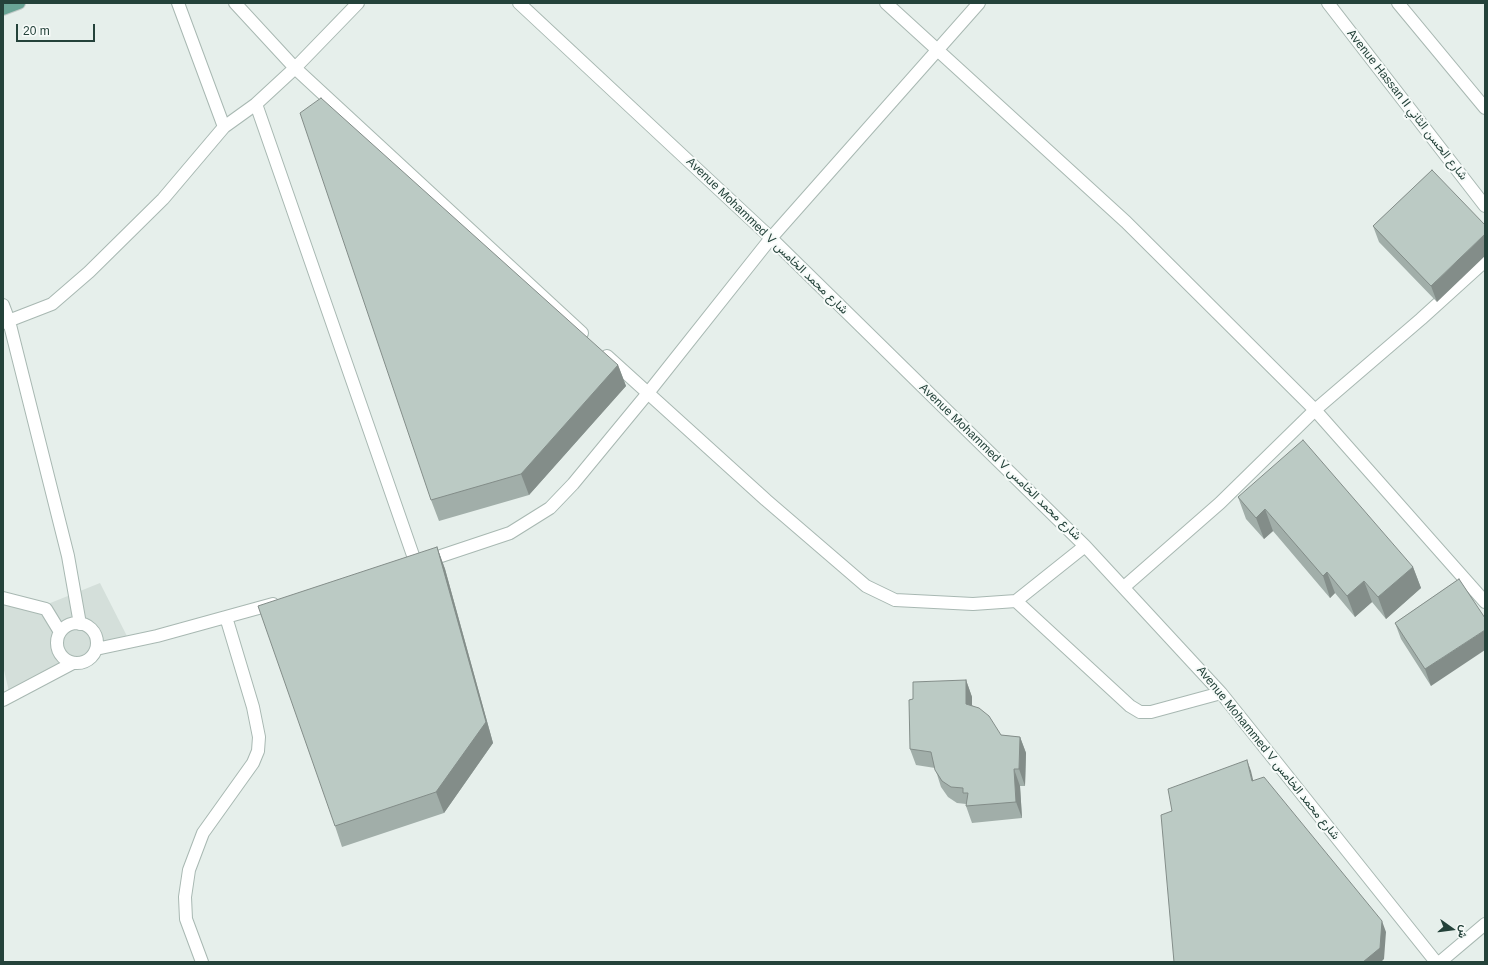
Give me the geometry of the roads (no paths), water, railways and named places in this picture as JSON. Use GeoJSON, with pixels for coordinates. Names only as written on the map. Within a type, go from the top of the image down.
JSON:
{"type":"FeatureCollection","features":[{"type":"Feature","properties":{"kind":"main road"},"geometry":{"type":"LineString","coordinates":[[3,9],[19,3]]}},
{"type":"Feature","properties":{"kind":"street"},"geometry":{"type":"LineString","coordinates":[[178,3],[224,127]]}},
{"type":"Feature","properties":{"kind":"street"},"geometry":{"type":"LineString","coordinates":[[235,3],[294,68],[590,340]]}},
{"type":"Feature","properties":{"kind":"street"},"geometry":{"type":"LineString","coordinates":[[6,322],[52,304],[89,272],[163,199],[224,127],[256,104],[358,3]]}},
{"type":"Feature","properties":{"kind":"street","name":"Avenue Mohammed V شارع محمد الخامس"},"geometry":{"type":"LineString","coordinates":[[519,3],[771,238],[1085,546],[1221,693],[1436,962]]}},
{"type":"Feature","properties":{"kind":"street"},"geometry":{"type":"LineString","coordinates":[[886,3],[1126,222],[1316,410],[1485,602]]}},
{"type":"Feature","properties":{"kind":"street"},"geometry":{"type":"LineString","coordinates":[[256,104],[412,565],[510,533],[550,508],[573,484],[648,393],[771,238],[979,3]]}},
{"type":"Feature","properties":{"kind":"street","name":"Avenue Hassan II شارع الحسن الثاني"},"geometry":{"type":"LineString","coordinates":[[1328,3],[1485,206]]}},
{"type":"Feature","properties":{"kind":"street"},"geometry":{"type":"LineString","coordinates":[[1398,3],[1485,108]]}},
{"type":"Feature","properties":{"kind":"street"},"geometry":{"type":"LineString","coordinates":[[1124,587],[1220,503],[1316,410],[1485,262]]}},
{"type":"Feature","properties":{"kind":"street"},"geometry":{"type":"LineString","coordinates":[[3,305],[6,322],[68,556],[80,624]]}},
{"type":"Feature","properties":{"kind":"street"},"geometry":{"type":"LineString","coordinates":[[601,351],[766,500],[866,586],[895,600],[973,604],[1016,601],[1085,546]]}},
{"type":"Feature","properties":{"kind":"street"},"geometry":{"type":"LineString","coordinates":[[3,598],[46,609],[60,632]]}},
{"type":"Feature","properties":{"kind":"street"},"geometry":{"type":"LineString","coordinates":[[96,650],[157,636],[287,600]]}},
{"type":"Feature","properties":{"kind":"street"},"geometry":{"type":"LineString","coordinates":[[1016,601],[1130,706],[1140,712],[1151,712],[1221,693]]}},
{"type":"Feature","properties":{"kind":"street"},"geometry":{"type":"LineString","coordinates":[[202,962],[186,919],[185,897],[189,870],[203,832],[253,763],[258,751],[259,736],[253,707],[226,617]]}},
{"type":"Feature","properties":{"kind":"street"},"geometry":{"type":"LineString","coordinates":[[3,700],[73,663],[84,662],[94,655],[97,643],[96,636],[87,626],[80,624],[69,625],[60,632],[57,643],[60,653],[68,661],[73,663]]}},
{"type":"Feature","properties":{"kind":"street"},"geometry":{"type":"LineString","coordinates":[[1440,962],[1485,924]]}}]}
